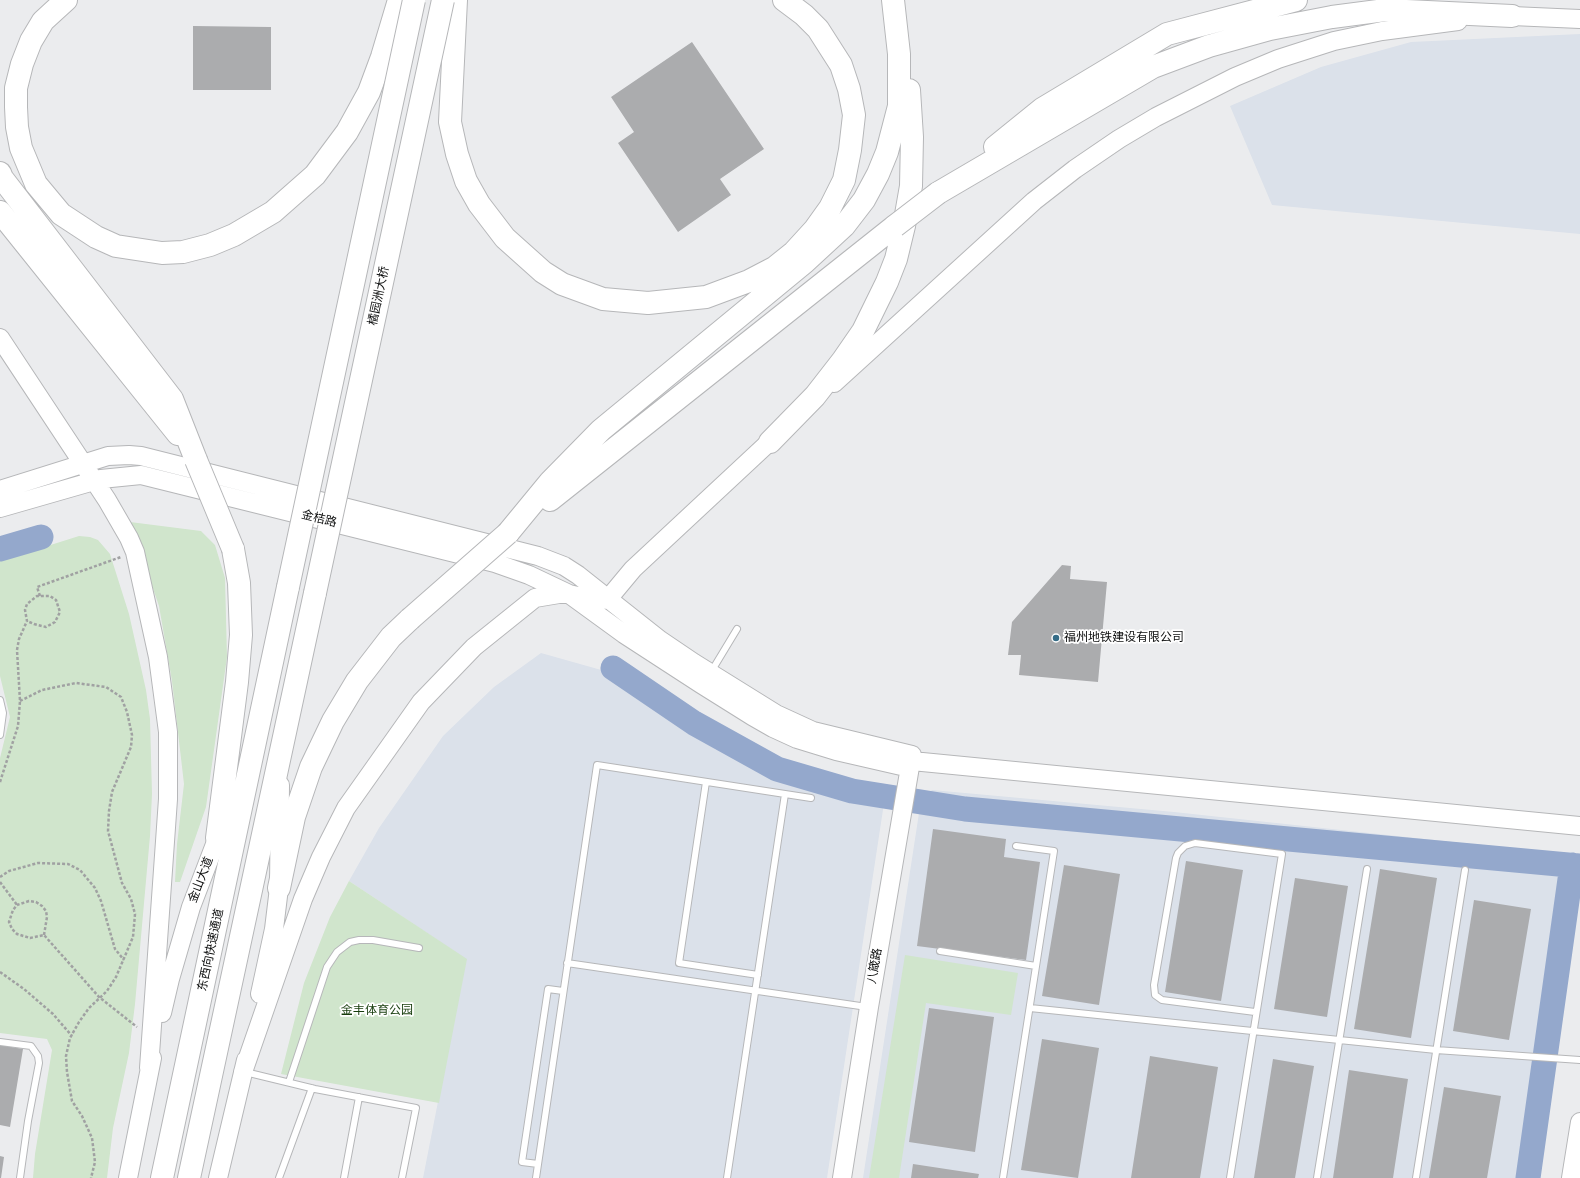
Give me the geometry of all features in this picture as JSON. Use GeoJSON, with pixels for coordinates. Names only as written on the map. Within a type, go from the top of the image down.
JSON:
{"type":"FeatureCollection","features":[{"type":"Feature","properties":{"kind":"highway"},"geometry":{"type":"LineString","coordinates":[[66,0],[43,21],[31,41],[22,64],[16,88],[17,127],[21,148],[36,184],[60,214],[90,234],[116,246],[162,253],[184,252],[210,245],[241,231],[273,212],[293,196],[315,175],[332,153],[358,113],[382,56],[399,0]]}},
{"type":"Feature","properties":{"kind":"highway","name":"金山大道"},"geometry":{"type":"LineString","coordinates":[[259,722],[414,0]]}},
{"type":"Feature","properties":{"kind":"highway","name":"橘园洲大桥"},"geometry":{"type":"LineString","coordinates":[[286,727],[442,0]]}},
{"type":"Feature","properties":{"kind":"highway"},"geometry":{"type":"LineString","coordinates":[[456,0],[450,122],[457,154],[466,182],[479,204],[505,238],[550,276],[562,284],[603,299],[648,304],[689,301],[706,297],[729,290],[774,268],[794,252],[814,229],[830,208],[844,180],[850,150],[854,115],[849,89],[841,65],[831,46],[809,19],[784,0]]}},
{"type":"Feature","properties":{"kind":"highway"},"geometry":{"type":"LineString","coordinates":[[770,442],[815,396],[863,331],[877,305],[896,259],[911,186],[912,137],[907,58],[903,28],[894,0]]}},
{"type":"Feature","properties":{"kind":"highway"},"geometry":{"type":"LineString","coordinates":[[508,533],[550,482],[601,430],[805,262],[844,226],[864,200],[878,174],[887,152],[898,106],[899,54],[894,0]]}},
{"type":"Feature","properties":{"kind":"highway"},"geometry":{"type":"LineString","coordinates":[[279,888],[294,817],[311,767],[333,721],[357,680],[392,637],[410,619],[508,533],[1042,109],[1167,34],[1296,0]]}},
{"type":"Feature","properties":{"kind":"highway"},"geometry":{"type":"LineString","coordinates":[[938,193],[1153,67],[1209,46],[1270,29],[1332,17],[1385,10],[1512,16]]}},
{"type":"Feature","properties":{"kind":"highway"},"geometry":{"type":"LineString","coordinates":[[0,173],[2,178],[172,399],[232,549],[239,583],[241,635],[237,682],[217,838]]}},
{"type":"Feature","properties":{"kind":"highway"},"geometry":{"type":"LineString","coordinates":[[0,212],[168,420],[196,460]]}},
{"type":"Feature","properties":{"kind":"highway","name":"东西向快速通道"},"geometry":{"type":"LineString","coordinates":[[162,1178],[259,722]]}},
{"type":"Feature","properties":{"kind":"highway"},"geometry":{"type":"LineString","coordinates":[[190,1178],[286,727]]}},
{"type":"Feature","properties":{"kind":"main road"},"geometry":{"type":"LineString","coordinates":[[243,1072],[303,899],[321,857],[349,803],[421,702],[468,653],[535,598],[569,594],[598,601],[608,598],[633,569],[1034,201],[1075,169],[1118,139],[1210,89],[1264,65],[1334,42],[1422,24],[1512,16],[1580,19]]}},
{"type":"Feature","properties":{"kind":"main road"},"geometry":{"type":"LineString","coordinates":[[0,338],[95,481],[135,552],[158,657],[168,732],[168,799],[149,1068]]}},
{"type":"Feature","properties":{"kind":"main road"},"geometry":{"type":"LineString","coordinates":[[0,490],[108,456],[142,456],[514,550],[564,566],[578,574],[660,640],[710,674],[762,706],[802,726],[911,762],[1580,826]]}},
{"type":"Feature","properties":{"kind":"main road","name":"金桔路"},"geometry":{"type":"LineString","coordinates":[[0,508],[114,476],[141,475],[495,563],[529,575],[569,594],[624,634],[730,703],[773,728],[797,739],[836,751],[911,762]]}},
{"type":"Feature","properties":{"kind":"main road","name":"金山大道"},"geometry":{"type":"LineString","coordinates":[[128,1178],[149,1068],[170,978],[191,907],[245,768],[259,722]]}},
{"type":"Feature","properties":{"kind":"main road"},"geometry":{"type":"LineString","coordinates":[[218,1178],[274,929],[279,888],[280,772],[286,727]]}},
{"type":"Feature","properties":{"kind":"main road","name":"八箴路"},"geometry":{"type":"LineString","coordinates":[[842,1178],[868,1007],[911,762]]}},
{"type":"Feature","properties":{"kind":"main road"},"geometry":{"type":"LineString","coordinates":[[1571,1178],[1580,1122]]}},
{"type":"Feature","properties":{"kind":"lane"},"geometry":{"type":"LineString","coordinates":[[710,674],[737,629]]}},
{"type":"Feature","properties":{"kind":"lane"},"geometry":{"type":"LineString","coordinates":[[0,700],[3,713],[0,736]]}},
{"type":"Feature","properties":{"kind":"lane"},"geometry":{"type":"LineString","coordinates":[[536,1178],[566,963],[597,765],[811,798]]}},
{"type":"Feature","properties":{"kind":"lane"},"geometry":{"type":"LineString","coordinates":[[706,782],[679,963],[758,975]]}},
{"type":"Feature","properties":{"kind":"lane"},"geometry":{"type":"LineString","coordinates":[[727,1178],[786,794]]}},
{"type":"Feature","properties":{"kind":"lane"},"geometry":{"type":"LineString","coordinates":[[1230,1178],[1255,1012],[1282,854],[1195,843],[1185,846],[1178,853],[1176,858],[1154,986],[1155,995],[1162,1000],[1255,1012]]}},
{"type":"Feature","properties":{"kind":"lane"},"geometry":{"type":"LineString","coordinates":[[1003,1178],[1054,851],[1016,846]]}},
{"type":"Feature","properties":{"kind":"lane"},"geometry":{"type":"LineString","coordinates":[[1317,1178],[1367,869]]}},
{"type":"Feature","properties":{"kind":"lane"},"geometry":{"type":"LineString","coordinates":[[1416,1178],[1465,870]]}},
{"type":"Feature","properties":{"kind":"lane"},"geometry":{"type":"LineString","coordinates":[[289,1082],[327,967],[337,952],[350,942],[359,940],[373,940],[419,948]]}},
{"type":"Feature","properties":{"kind":"lane"},"geometry":{"type":"LineString","coordinates":[[940,951],[1036,966]]}},
{"type":"Feature","properties":{"kind":"lane"},"geometry":{"type":"LineString","coordinates":[[566,963],[868,1007]]}},
{"type":"Feature","properties":{"kind":"lane"},"geometry":{"type":"LineString","coordinates":[[538,1164],[522,1162],[548,989],[563,991]]}},
{"type":"Feature","properties":{"kind":"lane"},"geometry":{"type":"LineString","coordinates":[[1030,1008],[1436,1050],[1580,1060]]}},
{"type":"Feature","properties":{"kind":"lane"},"geometry":{"type":"LineString","coordinates":[[0,1042],[31,1046],[38,1056],[39,1063],[28,1121],[20,1178]]}},
{"type":"Feature","properties":{"kind":"lane"},"geometry":{"type":"LineString","coordinates":[[243,1072],[312,1088],[416,1108],[402,1178]]}},
{"type":"Feature","properties":{"kind":"lane"},"geometry":{"type":"LineString","coordinates":[[279,1178],[312,1088]]}},
{"type":"Feature","properties":{"kind":"lane"},"geometry":{"type":"LineString","coordinates":[[344,1178],[359,1097]]}},
{"type":"Feature","properties":{"kind":"path"},"geometry":{"type":"LineString","coordinates":[[40,596],[37,587],[135,552]]}},
{"type":"Feature","properties":{"kind":"path"},"geometry":{"type":"LineString","coordinates":[[0,782],[15,741],[20,702],[17,650],[18,640],[27,621],[25,610],[27,604],[32,599],[40,596],[50,596],[56,600],[60,609],[58,618],[55,622],[46,627],[27,621]]}},
{"type":"Feature","properties":{"kind":"path"},"geometry":{"type":"LineString","coordinates":[[20,702],[42,690],[76,684],[106,687],[121,697],[130,724],[131,747],[112,792],[108,831],[122,883],[131,899],[135,914],[132,937],[124,960],[107,991],[89,1008],[72,1036],[66,1056],[66,1072],[72,1101],[82,1116],[92,1138],[95,1162],[91,1178]]}},
{"type":"Feature","properties":{"kind":"path"},"geometry":{"type":"LineString","coordinates":[[0,877],[10,871],[38,863],[68,864],[80,870],[94,888],[100,901],[115,949],[124,960]]}},
{"type":"Feature","properties":{"kind":"path"},"geometry":{"type":"LineString","coordinates":[[0,882],[17,905]]}},
{"type":"Feature","properties":{"kind":"path"},"geometry":{"type":"LineString","coordinates":[[29,901],[36,902],[42,906],[46,911],[47,917],[44,935],[38,937],[23,937],[12,929],[9,922],[10,915],[17,905],[29,901]]}},
{"type":"Feature","properties":{"kind":"path"},"geometry":{"type":"LineString","coordinates":[[44,935],[100,997],[151,1039]]}},
{"type":"Feature","properties":{"kind":"path"},"geometry":{"type":"LineString","coordinates":[[0,972],[24,989],[53,1014],[72,1036]]}},
{"type":"Feature","properties":{"kind":"shaded area"},"geometry":{"type":"Polygon","coordinates":[[[1580,34],[1580,234],[1272,205],[1230,106],[1321,67],[1411,42],[1580,34]]]}},
{"type":"Feature","properties":{"kind":"shaded area"},"geometry":{"type":"Polygon","coordinates":[[[541,653],[619,675],[751,743],[798,773],[886,790],[827,1178],[423,1178],[466,959],[349,881],[379,828],[443,736],[494,687],[541,653]]]}},
{"type":"Feature","properties":{"kind":"shaded area"},"geometry":{"type":"Polygon","coordinates":[[[932,790],[1174,812],[1555,853],[1565,868],[1524,1178],[863,1178],[921,800],[932,790]]]}},
{"type":"Feature","properties":{"kind":"green space"},"geometry":{"type":"Polygon","coordinates":[[[130,522],[201,531],[215,545],[225,578],[227,657],[206,807],[180,882],[175,882],[177,844],[184,784],[172,681],[159,606],[130,522]]]}},
{"type":"Feature","properties":{"kind":"green space"},"geometry":{"type":"Polygon","coordinates":[[[79,536],[90,537],[98,540],[110,554],[129,614],[146,690],[150,719],[152,794],[150,836],[135,1004],[129,1053],[113,1128],[107,1178],[33,1178],[35,1154],[52,1050],[47,1039],[0,1033],[0,758],[10,717],[0,676],[0,561],[79,536]]]}},
{"type":"Feature","properties":{"kind":"green space","name":"金丰体育公园"},"geometry":{"type":"Polygon","coordinates":[[[349,881],[467,959],[439,1103],[281,1074],[304,983],[330,917],[349,881]]]}},
{"type":"Feature","properties":{"kind":"green space"},"geometry":{"type":"Polygon","coordinates":[[[905,955],[1018,973],[1011,1015],[926,1003],[899,1178],[869,1178],[905,955]]]}},
{"type":"Feature","properties":{"kind":"building"},"geometry":{"type":"Polygon","coordinates":[[[193,26],[271,27],[271,90],[193,90],[193,26]]]}},
{"type":"Feature","properties":{"kind":"building"},"geometry":{"type":"Polygon","coordinates":[[[692,42],[764,149],[720,179],[731,195],[678,232],[618,143],[634,132],[611,97],[692,42]]]}},
{"type":"Feature","properties":{"kind":"building","name":"福州地铁建设有限公司"},"geometry":{"type":"Polygon","coordinates":[[[1062,565],[1071,566],[1070,579],[1107,582],[1098,682],[1019,675],[1021,655],[1008,655],[1012,622],[1062,565]]]}},
{"type":"Feature","properties":{"kind":"building"},"geometry":{"type":"Polygon","coordinates":[[[933,829],[1006,839],[1004,857],[1040,862],[1026,960],[917,946],[933,829]]]}},
{"type":"Feature","properties":{"kind":"building"},"geometry":{"type":"Polygon","coordinates":[[[1186,861],[1243,870],[1221,1001],[1165,992],[1186,861]]]}},
{"type":"Feature","properties":{"kind":"building"},"geometry":{"type":"Polygon","coordinates":[[[1064,865],[1120,874],[1099,1005],[1042,996],[1064,865]]]}},
{"type":"Feature","properties":{"kind":"building"},"geometry":{"type":"Polygon","coordinates":[[[1380,869],[1437,878],[1411,1038],[1354,1029],[1380,869]]]}},
{"type":"Feature","properties":{"kind":"building"},"geometry":{"type":"Polygon","coordinates":[[[1295,878],[1348,886],[1327,1017],[1274,1009],[1295,878]]]}},
{"type":"Feature","properties":{"kind":"building"},"geometry":{"type":"Polygon","coordinates":[[[1474,900],[1531,909],[1509,1040],[1453,1031],[1474,900]]]}},
{"type":"Feature","properties":{"kind":"building"},"geometry":{"type":"Polygon","coordinates":[[[929,1008],[994,1017],[975,1152],[909,1142],[929,1008]]]}},
{"type":"Feature","properties":{"kind":"building"},"geometry":{"type":"Polygon","coordinates":[[[1042,1039],[1099,1048],[1078,1178],[1021,1170],[1042,1039]]]}},
{"type":"Feature","properties":{"kind":"building"},"geometry":{"type":"Polygon","coordinates":[[[0,1045],[23,1049],[10,1127],[0,1125],[0,1045]]]}},
{"type":"Feature","properties":{"kind":"building"},"geometry":{"type":"Polygon","coordinates":[[[1150,1056],[1218,1067],[1200,1178],[1131,1178],[1150,1056]]]}},
{"type":"Feature","properties":{"kind":"building"},"geometry":{"type":"Polygon","coordinates":[[[1273,1059],[1314,1066],[1295,1178],[1254,1178],[1273,1059]]]}},
{"type":"Feature","properties":{"kind":"building"},"geometry":{"type":"Polygon","coordinates":[[[1349,1070],[1408,1079],[1393,1178],[1333,1178],[1349,1070]]]}},
{"type":"Feature","properties":{"kind":"building"},"geometry":{"type":"Polygon","coordinates":[[[1444,1087],[1501,1096],[1487,1178],[1429,1178],[1444,1087]]]}},
{"type":"Feature","properties":{"kind":"building"},"geometry":{"type":"Polygon","coordinates":[[[0,1156],[4,1157],[1,1178],[0,1178],[0,1156]]]}},
{"type":"Feature","properties":{"kind":"building"},"geometry":{"type":"Polygon","coordinates":[[[913,1164],[979,1174],[978,1178],[911,1178],[913,1164]]]}},
{"type":"Feature","properties":{"kind":"waterway"},"geometry":{"type":"LineString","coordinates":[[0,549],[41,537]]}},
{"type":"Feature","properties":{"kind":"waterway"},"geometry":{"type":"LineString","coordinates":[[613,668],[694,723],[777,769],[852,791],[965,809],[1580,866]]}},
{"type":"Feature","properties":{"kind":"waterway"},"geometry":{"type":"LineString","coordinates":[[1528,1178],[1572,865]]}},
{"type":"Feature","properties":{"kind":"place","name":"福州地铁建设有限公司"},"geometry":{"type":"Point","coordinates":[1056,638]}}]}
